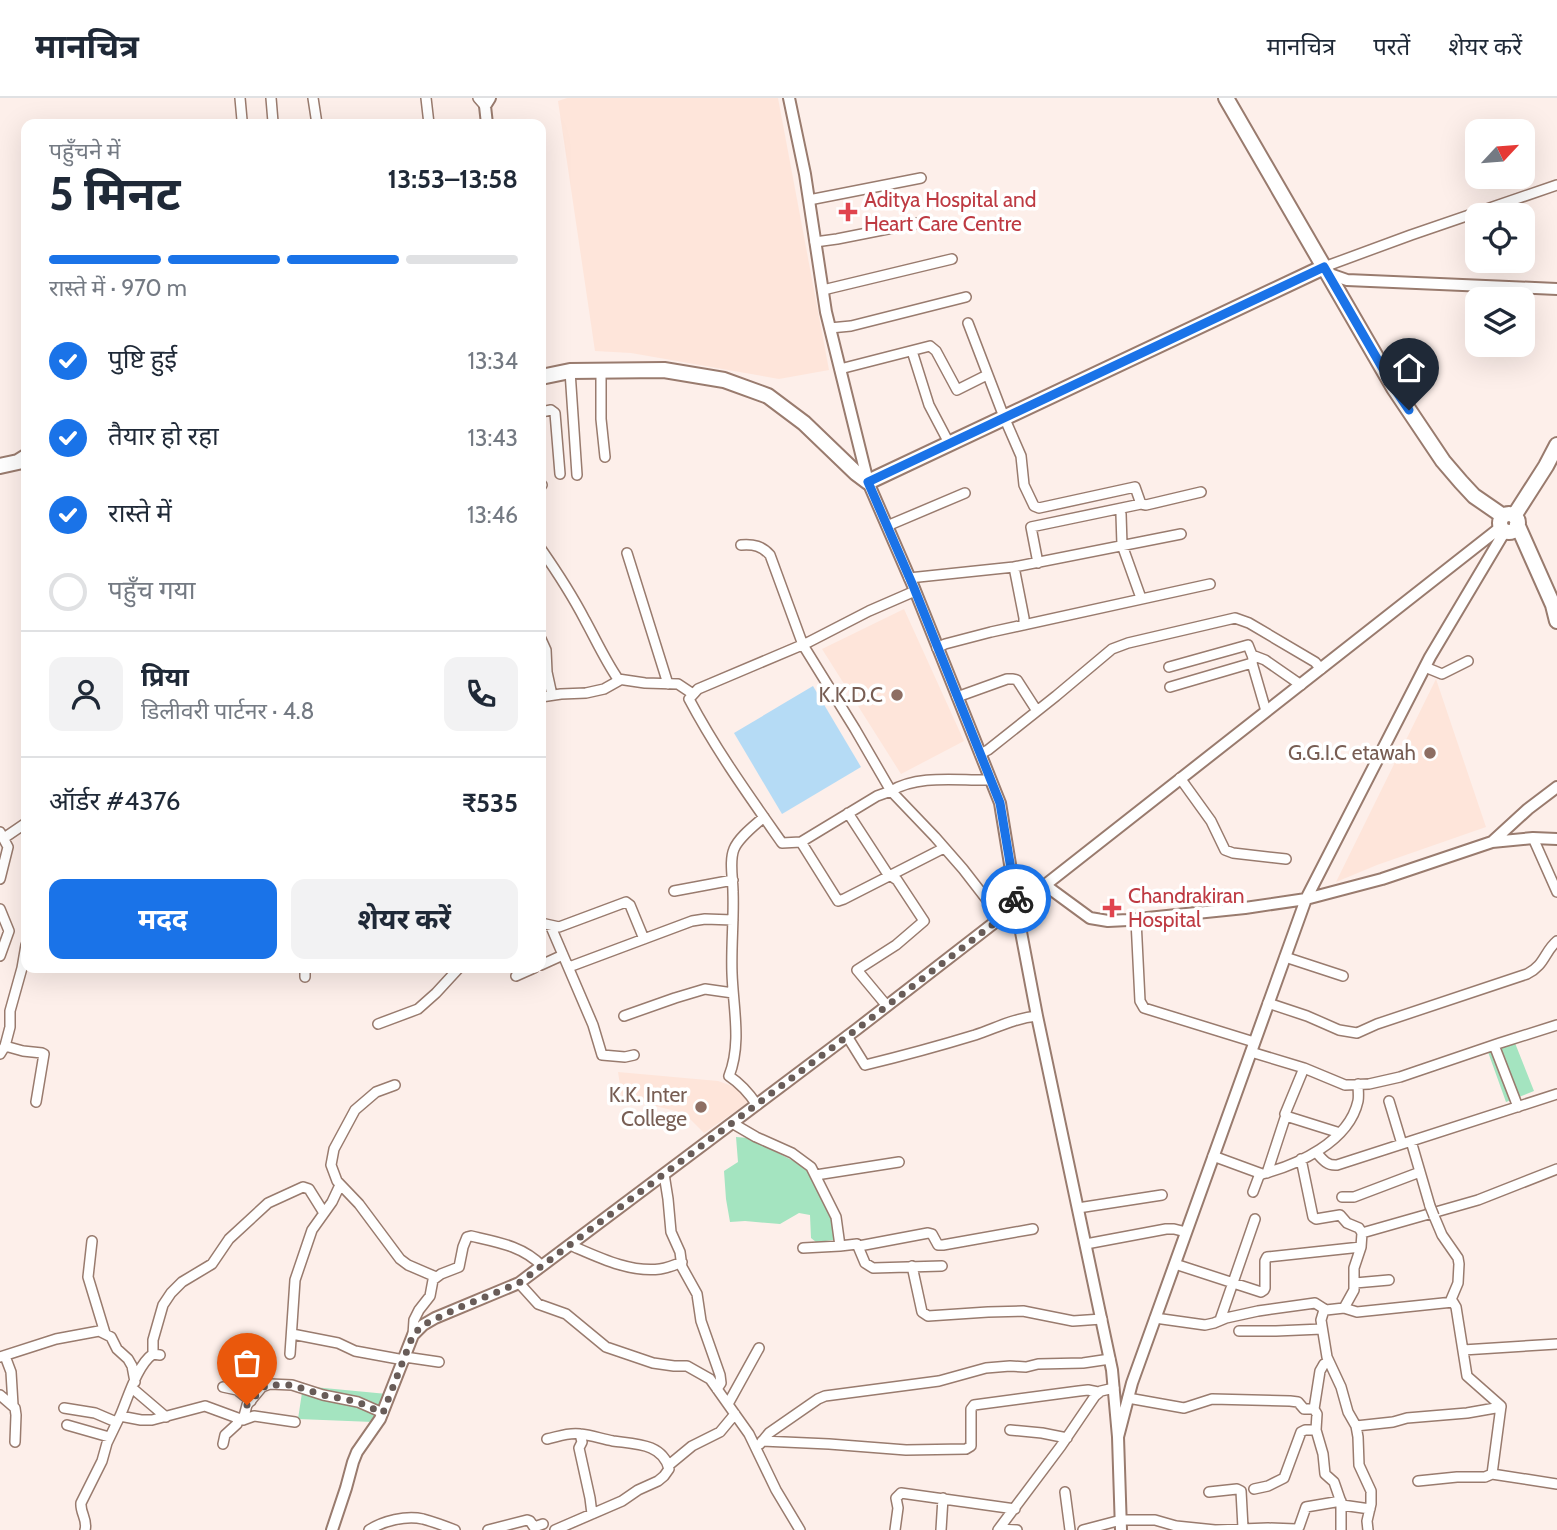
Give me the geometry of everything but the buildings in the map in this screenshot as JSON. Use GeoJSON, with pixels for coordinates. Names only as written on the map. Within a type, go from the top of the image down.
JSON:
{"type":"FeatureCollection","features":[{"type":"Feature","properties":{"kind":"main road"},"geometry":{"type":"LineString","coordinates":[[1226,98],[1394,388],[1443,461],[1474,496],[1509,524],[1553,606],[1557,622]]}},
{"type":"Feature","properties":{"kind":"main road"},"geometry":{"type":"LineString","coordinates":[[546,376],[570,371],[664,370],[724,380],[768,396],[804,423],[868,482],[1325,270]]}},
{"type":"Feature","properties":{"kind":"main road"},"geometry":{"type":"LineString","coordinates":[[1509,524],[1557,445]]}},
{"type":"Feature","properties":{"kind":"main road"},"geometry":{"type":"LineString","coordinates":[[0,466],[21,460]]}},
{"type":"Feature","properties":{"kind":"street"},"geometry":{"type":"LineString","coordinates":[[240,98],[242,119]]}},
{"type":"Feature","properties":{"kind":"street"},"geometry":{"type":"LineString","coordinates":[[271,98],[273,119]]}},
{"type":"Feature","properties":{"kind":"street"},"geometry":{"type":"LineString","coordinates":[[313,98],[316,119]]}},
{"type":"Feature","properties":{"kind":"street"},"geometry":{"type":"LineString","coordinates":[[426,98],[428,119]]}},
{"type":"Feature","properties":{"kind":"street"},"geometry":{"type":"LineString","coordinates":[[789,98],[830,328],[868,482],[1000,803],[1037,1016],[1110,1359],[1118,1437],[1121,1525]]}},
{"type":"Feature","properties":{"kind":"street"},"geometry":{"type":"LineString","coordinates":[[484,101],[486,119]]}},
{"type":"Feature","properties":{"kind":"street"},"geometry":{"type":"LineString","coordinates":[[809,200],[921,178]]}},
{"type":"Feature","properties":{"kind":"street"},"geometry":{"type":"LineString","coordinates":[[1325,270],[1489,207],[1557,185]]}},
{"type":"Feature","properties":{"kind":"street"},"geometry":{"type":"LineString","coordinates":[[816,242],[918,223]]}},
{"type":"Feature","properties":{"kind":"street"},"geometry":{"type":"LineString","coordinates":[[823,290],[952,259]]}},
{"type":"Feature","properties":{"kind":"street"},"geometry":{"type":"LineString","coordinates":[[1325,270],[1347,280],[1557,289]]}},
{"type":"Feature","properties":{"kind":"street"},"geometry":{"type":"LineString","coordinates":[[830,328],[851,326],[966,297]]}},
{"type":"Feature","properties":{"kind":"street"},"geometry":{"type":"LineString","coordinates":[[968,323],[1021,456],[1024,485],[1032,504],[1036,508],[1135,487],[1141,504]]}},
{"type":"Feature","properties":{"kind":"street"},"geometry":{"type":"LineString","coordinates":[[840,369],[933,347],[957,390],[987,374]]}},
{"type":"Feature","properties":{"kind":"street"},"geometry":{"type":"LineString","coordinates":[[912,351],[929,405],[950,443]]}},
{"type":"Feature","properties":{"kind":"street"},"geometry":{"type":"LineString","coordinates":[[570,371],[577,475]]}},
{"type":"Feature","properties":{"kind":"street"},"geometry":{"type":"LineString","coordinates":[[601,371],[601,419],[605,457]]}},
{"type":"Feature","properties":{"kind":"street"},"geometry":{"type":"LineString","coordinates":[[546,411],[555,413],[560,474]]}},
{"type":"Feature","properties":{"kind":"street"},"geometry":{"type":"LineString","coordinates":[[1038,562],[1031,527],[1201,492]]}},
{"type":"Feature","properties":{"kind":"street"},"geometry":{"type":"LineString","coordinates":[[887,526],[965,493]]}},
{"type":"Feature","properties":{"kind":"street"},"geometry":{"type":"LineString","coordinates":[[1121,514],[1122,545],[1140,598]]}},
{"type":"Feature","properties":{"kind":"street"},"geometry":{"type":"LineString","coordinates":[[1118,1437],[1132,1383],[1306,899],[1425,667],[1509,524]]}},
{"type":"Feature","properties":{"kind":"street"},"geometry":{"type":"LineString","coordinates":[[413,1335],[428,1321],[507,1289],[542,1266],[1045,885],[1509,524]]}},
{"type":"Feature","properties":{"kind":"street"},"geometry":{"type":"LineString","coordinates":[[909,578],[1006,569],[1181,534]]}},
{"type":"Feature","properties":{"kind":"street"},"geometry":{"type":"LineString","coordinates":[[741,545],[752,544],[770,555],[803,645],[891,791],[944,848],[1001,918]]}},
{"type":"Feature","properties":{"kind":"street"},"geometry":{"type":"LineString","coordinates":[[627,553],[667,684]]}},
{"type":"Feature","properties":{"kind":"street"},"geometry":{"type":"LineString","coordinates":[[546,557],[570,593],[607,663],[620,680]]}},
{"type":"Feature","properties":{"kind":"street"},"geometry":{"type":"LineString","coordinates":[[1014,567],[1024,625]]}},
{"type":"Feature","properties":{"kind":"street"},"geometry":{"type":"LineString","coordinates":[[937,648],[1024,625],[1210,584]]}},
{"type":"Feature","properties":{"kind":"street"},"geometry":{"type":"LineString","coordinates":[[915,591],[803,645],[698,689],[689,699],[739,784],[782,844],[801,842],[877,796],[911,783],[991,780]]}},
{"type":"Feature","properties":{"kind":"street"},"geometry":{"type":"LineString","coordinates":[[980,754],[1112,649],[1128,643],[1235,618],[1249,622],[1315,662],[1321,669]]}},
{"type":"Feature","properties":{"kind":"street"},"geometry":{"type":"LineString","coordinates":[[1169,667],[1248,645],[1266,711]]}},
{"type":"Feature","properties":{"kind":"street"},"geometry":{"type":"LineString","coordinates":[[546,650],[552,695]]}},
{"type":"Feature","properties":{"kind":"street"},"geometry":{"type":"LineString","coordinates":[[1170,687],[1252,659],[1283,671],[1301,685]]}},
{"type":"Feature","properties":{"kind":"street"},"geometry":{"type":"LineString","coordinates":[[1425,667],[1442,674],[1468,661]]}},
{"type":"Feature","properties":{"kind":"street"},"geometry":{"type":"LineString","coordinates":[[957,697],[1013,679],[1017,680],[1037,711]]}},
{"type":"Feature","properties":{"kind":"street"},"geometry":{"type":"LineString","coordinates":[[546,696],[586,693],[604,689],[620,680],[678,684],[693,694]]}},
{"type":"Feature","properties":{"kind":"street"},"geometry":{"type":"LineString","coordinates":[[1180,778],[1211,821],[1225,850],[1286,859]]}},
{"type":"Feature","properties":{"kind":"street"},"geometry":{"type":"LineString","coordinates":[[1492,842],[1557,787]]}},
{"type":"Feature","properties":{"kind":"street"},"geometry":{"type":"LineString","coordinates":[[848,813],[889,875],[897,880],[924,921],[896,945],[857,970],[887,1006]]}},
{"type":"Feature","properties":{"kind":"street"},"geometry":{"type":"LineString","coordinates":[[757,1105],[739,1082],[729,1076],[736,1044],[732,975],[732,853],[736,844],[764,817]]}},
{"type":"Feature","properties":{"kind":"street"},"geometry":{"type":"LineString","coordinates":[[0,879],[5,843],[21,828]]}},
{"type":"Feature","properties":{"kind":"street"},"geometry":{"type":"LineString","coordinates":[[1045,885],[1090,918],[1108,921],[1136,920],[1306,899],[1382,879],[1492,842],[1533,838],[1557,839]]}},
{"type":"Feature","properties":{"kind":"street"},"geometry":{"type":"LineString","coordinates":[[1533,838],[1557,892]]}},
{"type":"Feature","properties":{"kind":"street"},"geometry":{"type":"LineString","coordinates":[[801,842],[838,901],[944,848]]}},
{"type":"Feature","properties":{"kind":"street"},"geometry":{"type":"LineString","coordinates":[[674,891],[733,880]]}},
{"type":"Feature","properties":{"kind":"street"},"geometry":{"type":"LineString","coordinates":[[546,925],[559,928],[626,902],[631,905],[644,939]]}},
{"type":"Feature","properties":{"kind":"street"},"geometry":{"type":"LineString","coordinates":[[0,909],[9,932],[0,956]]}},
{"type":"Feature","properties":{"kind":"street"},"geometry":{"type":"LineString","coordinates":[[569,967],[699,920],[733,920]]}},
{"type":"Feature","properties":{"kind":"street"},"geometry":{"type":"LineString","coordinates":[[1136,920],[1140,1001],[1144,1008],[1252,1047],[1345,1085],[1369,1084],[1400,1077],[1557,1025]]}},
{"type":"Feature","properties":{"kind":"street"},"geometry":{"type":"LineString","coordinates":[[551,927],[593,1025],[602,1055],[634,1055]]}},
{"type":"Feature","properties":{"kind":"street"},"geometry":{"type":"LineString","coordinates":[[1268,1003],[1339,1030],[1357,1033],[1534,971],[1557,941]]}},
{"type":"Feature","properties":{"kind":"street"},"geometry":{"type":"LineString","coordinates":[[546,963],[563,955]]}},
{"type":"Feature","properties":{"kind":"street"},"geometry":{"type":"LineString","coordinates":[[1285,957],[1343,975]]}},
{"type":"Feature","properties":{"kind":"street"},"geometry":{"type":"LineString","coordinates":[[21,972],[10,1011],[10,1027],[2,1050],[44,1054],[36,1102]]}},
{"type":"Feature","properties":{"kind":"street"},"geometry":{"type":"LineString","coordinates":[[378,1024],[418,1009],[454,973]]}},
{"type":"Feature","properties":{"kind":"street"},"geometry":{"type":"LineString","coordinates":[[516,976],[523,973]]}},
{"type":"Feature","properties":{"kind":"street"},"geometry":{"type":"LineString","coordinates":[[625,1016],[705,989],[733,993]]}},
{"type":"Feature","properties":{"kind":"street"},"geometry":{"type":"LineString","coordinates":[[847,1036],[865,1065],[943,1045],[1022,1018],[1037,1016]]}},
{"type":"Feature","properties":{"kind":"street"},"geometry":{"type":"LineString","coordinates":[[1494,1045],[1518,1107]]}},
{"type":"Feature","properties":{"kind":"street"},"geometry":{"type":"LineString","coordinates":[[1264,1174],[1304,1068]]}},
{"type":"Feature","properties":{"kind":"street"},"geometry":{"type":"LineString","coordinates":[[1253,1192],[1259,1176],[1316,1152],[1336,1139],[1358,1101],[1358,1084]]}},
{"type":"Feature","properties":{"kind":"street"},"geometry":{"type":"LineString","coordinates":[[396,1085],[376,1092],[355,1110],[334,1149],[331,1157],[332,1171],[340,1185],[359,1204],[400,1259],[433,1282]]}},
{"type":"Feature","properties":{"kind":"street"},"geometry":{"type":"LineString","coordinates":[[1316,1152],[1323,1160],[1334,1165],[1557,1094]]}},
{"type":"Feature","properties":{"kind":"street"},"geometry":{"type":"LineString","coordinates":[[1389,1101],[1420,1172],[1442,1234],[1460,1264],[1458,1283],[1450,1302]]}},
{"type":"Feature","properties":{"kind":"street"},"geometry":{"type":"LineString","coordinates":[[1286,1115],[1340,1133]]}},
{"type":"Feature","properties":{"kind":"street"},"geometry":{"type":"LineString","coordinates":[[732,1123],[792,1153],[809,1166],[836,1217],[840,1246]]}},
{"type":"Feature","properties":{"kind":"street"},"geometry":{"type":"LineString","coordinates":[[1213,1156],[1264,1174]]}},
{"type":"Feature","properties":{"kind":"street"},"geometry":{"type":"LineString","coordinates":[[1301,1159],[1313,1217],[1316,1219],[1340,1215],[1362,1233],[1361,1247],[1354,1268],[1353,1292],[1344,1308]]}},
{"type":"Feature","properties":{"kind":"street"},"geometry":{"type":"LineString","coordinates":[[816,1175],[899,1162]]}},
{"type":"Feature","properties":{"kind":"street"},"geometry":{"type":"LineString","coordinates":[[1362,1233],[1478,1200],[1557,1169]]}},
{"type":"Feature","properties":{"kind":"street"},"geometry":{"type":"LineString","coordinates":[[1342,1197],[1354,1197],[1420,1172]]}},
{"type":"Feature","properties":{"kind":"street"},"geometry":{"type":"LineString","coordinates":[[664,1174],[669,1226],[697,1294],[701,1321],[720,1375],[721,1383],[718,1389]]}},
{"type":"Feature","properties":{"kind":"street"},"geometry":{"type":"LineString","coordinates":[[290,1354],[295,1280],[312,1230],[340,1185]]}},
{"type":"Feature","properties":{"kind":"street"},"geometry":{"type":"LineString","coordinates":[[85,1530],[86,1522],[81,1503],[102,1461],[109,1437],[138,1373],[147,1358],[156,1355],[153,1340],[168,1297],[182,1282],[212,1264],[229,1239],[264,1207],[303,1187],[309,1189],[324,1213]]}},
{"type":"Feature","properties":{"kind":"street"},"geometry":{"type":"LineString","coordinates":[[1078,1208],[1162,1195]]}},
{"type":"Feature","properties":{"kind":"street"},"geometry":{"type":"LineString","coordinates":[[1220,1320],[1255,1219]]}},
{"type":"Feature","properties":{"kind":"street"},"geometry":{"type":"LineString","coordinates":[[803,1248],[855,1244],[859,1246],[928,1233],[932,1234],[938,1245],[943,1245],[1033,1229]]}},
{"type":"Feature","properties":{"kind":"street"},"geometry":{"type":"LineString","coordinates":[[1086,1244],[1166,1229],[1186,1232]]}},
{"type":"Feature","properties":{"kind":"street"},"geometry":{"type":"LineString","coordinates":[[332,1530],[357,1452],[383,1413],[413,1335],[414,1320],[430,1296],[433,1282],[459,1267],[466,1239],[471,1237],[508,1245],[534,1258],[542,1266]]}},
{"type":"Feature","properties":{"kind":"street"},"geometry":{"type":"LineString","coordinates":[[92,1241],[88,1277],[106,1333]]}},
{"type":"Feature","properties":{"kind":"street"},"geometry":{"type":"LineString","coordinates":[[570,1245],[605,1260],[640,1269],[661,1269],[682,1262]]}},
{"type":"Feature","properties":{"kind":"street"},"geometry":{"type":"LineString","coordinates":[[859,1246],[864,1261],[870,1267],[942,1266]]}},
{"type":"Feature","properties":{"kind":"street"},"geometry":{"type":"LineString","coordinates":[[1175,1264],[1261,1292],[1264,1290],[1267,1257],[1361,1247]]}},
{"type":"Feature","properties":{"kind":"street"},"geometry":{"type":"LineString","coordinates":[[912,1266],[922,1312],[928,1316],[1023,1311],[1068,1321],[1102,1319]]}},
{"type":"Feature","properties":{"kind":"street"},"geometry":{"type":"LineString","coordinates":[[1355,1283],[1389,1280]]}},
{"type":"Feature","properties":{"kind":"street"},"geometry":{"type":"LineString","coordinates":[[519,1283],[538,1304],[566,1314],[606,1347],[653,1363],[687,1366],[710,1379],[760,1445],[776,1490],[800,1530]]}},
{"type":"Feature","properties":{"kind":"street"},"geometry":{"type":"LineString","coordinates":[[1155,1318],[1205,1325],[1247,1313],[1315,1303],[1323,1309],[1344,1308],[1360,1312],[1450,1302],[1456,1307],[1467,1376],[1502,1406],[1492,1474]]}},
{"type":"Feature","properties":{"kind":"street"},"geometry":{"type":"LineString","coordinates":[[1323,1309],[1322,1329],[1328,1363],[1341,1387],[1348,1412],[1356,1426],[1359,1465],[1371,1491],[1368,1530]]}},
{"type":"Feature","properties":{"kind":"street"},"geometry":{"type":"LineString","coordinates":[[1239,1331],[1322,1329]]}},
{"type":"Feature","properties":{"kind":"street"},"geometry":{"type":"LineString","coordinates":[[15,1442],[16,1412],[13,1405],[11,1372],[3,1356],[44,1342],[95,1331],[106,1333],[114,1340],[117,1349],[132,1366],[133,1385],[166,1417]]}},
{"type":"Feature","properties":{"kind":"street"},"geometry":{"type":"LineString","coordinates":[[292,1334],[338,1343],[355,1351],[439,1362]]}},
{"type":"Feature","properties":{"kind":"street"},"geometry":{"type":"LineString","coordinates":[[1463,1350],[1557,1345]]}},
{"type":"Feature","properties":{"kind":"street"},"geometry":{"type":"LineString","coordinates":[[728,1404],[759,1348]]}},
{"type":"Feature","properties":{"kind":"street"},"geometry":{"type":"LineString","coordinates":[[760,1445],[773,1430],[825,1396],[939,1381],[986,1368],[1110,1359]]}},
{"type":"Feature","properties":{"kind":"street"},"geometry":{"type":"LineString","coordinates":[[1324,1364],[1320,1371],[1314,1409],[1317,1414],[1316,1430],[1323,1454],[1324,1472],[1334,1482],[1342,1505],[1370,1509]]}},
{"type":"Feature","properties":{"kind":"street"},"geometry":{"type":"LineString","coordinates":[[223,1444],[225,1435],[237,1424],[247,1405],[266,1385],[292,1385],[358,1402],[383,1413]]}},
{"type":"Feature","properties":{"kind":"street"},"geometry":{"type":"LineString","coordinates":[[223,1387],[240,1392],[251,1401]]}},
{"type":"Feature","properties":{"kind":"street"},"geometry":{"type":"LineString","coordinates":[[999,1530],[1098,1392],[1114,1388]]}},
{"type":"Feature","properties":{"kind":"street"},"geometry":{"type":"LineString","coordinates":[[760,1445],[829,1444],[905,1450],[966,1449],[971,1446],[971,1409],[974,1405],[1079,1391],[1098,1392]]}},
{"type":"Feature","properties":{"kind":"street"},"geometry":{"type":"LineString","coordinates":[[0,1395],[13,1405]]}},
{"type":"Feature","properties":{"kind":"street"},"geometry":{"type":"LineString","coordinates":[[1128,1398],[1184,1408],[1217,1399],[1295,1401],[1304,1409],[1314,1409]]}},
{"type":"Feature","properties":{"kind":"street"},"geometry":{"type":"LineString","coordinates":[[64,1408],[118,1419],[146,1420],[205,1406],[240,1419],[254,1416],[295,1422]]}},
{"type":"Feature","properties":{"kind":"street"},"geometry":{"type":"LineString","coordinates":[[1356,1426],[1501,1407]]}},
{"type":"Feature","properties":{"kind":"street"},"geometry":{"type":"LineString","coordinates":[[555,1530],[615,1505],[638,1490],[658,1482],[667,1473],[669,1465],[692,1446],[719,1432],[735,1414]]}},
{"type":"Feature","properties":{"kind":"street"},"geometry":{"type":"LineString","coordinates":[[66,1425],[109,1437]]}},
{"type":"Feature","properties":{"kind":"street"},"geometry":{"type":"LineString","coordinates":[[1010,1430],[1067,1438]]}},
{"type":"Feature","properties":{"kind":"street"},"geometry":{"type":"LineString","coordinates":[[1254,1489],[1284,1478],[1301,1432],[1316,1430]]}},
{"type":"Feature","properties":{"kind":"street"},"geometry":{"type":"LineString","coordinates":[[547,1439],[580,1434],[646,1445],[654,1449],[669,1465]]}},
{"type":"Feature","properties":{"kind":"street"},"geometry":{"type":"LineString","coordinates":[[580,1434],[582,1442],[579,1448],[592,1514]]}},
{"type":"Feature","properties":{"kind":"street"},"geometry":{"type":"LineString","coordinates":[[1418,1481],[1485,1477],[1492,1474],[1557,1483]]}},
{"type":"Feature","properties":{"kind":"street"},"geometry":{"type":"LineString","coordinates":[[1209,1492],[1237,1489],[1241,1491],[1240,1529]]}},
{"type":"Feature","properties":{"kind":"street"},"geometry":{"type":"LineString","coordinates":[[895,1530],[898,1508],[896,1498],[903,1492],[1015,1508]]}},
{"type":"Feature","properties":{"kind":"street"},"geometry":{"type":"LineString","coordinates":[[1065,1492],[1070,1530]]}},
{"type":"Feature","properties":{"kind":"street"},"geometry":{"type":"LineString","coordinates":[[941,1530],[943,1498]]}},
{"type":"Feature","properties":{"kind":"street"},"geometry":{"type":"LineString","coordinates":[[1083,1530],[1155,1520],[1176,1526],[1215,1530],[1297,1528],[1306,1507],[1341,1501]]}},
{"type":"Feature","properties":{"kind":"street"},"geometry":{"type":"LineString","coordinates":[[1341,1501],[1341,1530]]}},
{"type":"Feature","properties":{"kind":"street"},"geometry":{"type":"LineString","coordinates":[[373,1529],[396,1520],[419,1518],[456,1530]]}},
{"type":"Feature","properties":{"kind":"street"},"geometry":{"type":"LineString","coordinates":[[488,1530],[527,1520],[534,1527],[543,1524]]}},
{"type":"Feature","properties":{"kind":"street"},"geometry":{"type":"LineString","coordinates":[[999,1530],[1017,1530]]}},
{"type":"Feature","properties":{"kind":"shaded area"},"geometry":{"type":"Polygon","coordinates":[[[567,98],[778,98],[829,370],[779,379],[631,353],[595,351],[558,101],[567,98]]]}},
{"type":"Feature","properties":{"kind":"shaded area","name":"K.K.D.C"},"geometry":{"type":"Polygon","coordinates":[[[904,609],[964,741],[901,774],[822,649],[904,609]]]}},
{"type":"Feature","properties":{"kind":"shaded area","name":"G.G.I.C etawah"},"geometry":{"type":"Polygon","coordinates":[[[1436,679],[1486,827],[1336,882],[1436,679]]]}},
{"type":"Feature","properties":{"kind":"shaded area","name":"K.K. Inter College"},"geometry":{"type":"Polygon","coordinates":[[[618,1072],[718,1081],[735,1087],[749,1102],[704,1133],[684,1113],[622,1098],[618,1072]]]}},
{"type":"Feature","properties":{"kind":"green space"},"geometry":{"type":"Polygon","coordinates":[[[1515,1043],[1534,1091],[1506,1102],[1488,1052],[1515,1043]]]}},
{"type":"Feature","properties":{"kind":"green space"},"geometry":{"type":"Polygon","coordinates":[[[736,1137],[749,1138],[813,1171],[832,1216],[834,1240],[816,1242],[811,1238],[810,1215],[799,1213],[780,1224],[730,1222],[724,1171],[738,1162],[736,1137]]]}},
{"type":"Feature","properties":{"kind":"green space"},"geometry":{"type":"Polygon","coordinates":[[[303,1386],[387,1394],[373,1422],[298,1419],[303,1386]]]}},
{"type":"Feature","properties":{"kind":"water"},"geometry":{"type":"Polygon","coordinates":[[[813,686],[861,767],[782,814],[734,733],[813,686]]]}},
{"type":"Feature","properties":{"kind":"way so far"},"geometry":{"type":"LineString","coordinates":[[247,1405],[266,1385],[292,1385],[358,1402],[383,1413],[413,1335],[423,1325],[519,1283],[1001,918],[1012,909],[1011,904],[1016,899]]}},
{"type":"Feature","properties":{"kind":"place","name":"Aditya Hospital and Heart Care Centre"},"geometry":{"type":"Point","coordinates":[848,212]}},
{"type":"Feature","properties":{"kind":"place","name":"K.K.D.C"},"geometry":{"type":"Point","coordinates":[897,695]}},
{"type":"Feature","properties":{"kind":"place","name":"G.G.I.C etawah"},"geometry":{"type":"Point","coordinates":[1430,753]}},
{"type":"Feature","properties":{"kind":"place","name":"Chandrakiran Hospital"},"geometry":{"type":"Point","coordinates":[1112,908]}},
{"type":"Feature","properties":{"kind":"place","name":"K.K. Inter College"},"geometry":{"type":"Point","coordinates":[701,1107]}},
{"type":"Feature","properties":{"kind":"route"},"geometry":{"type":"LineString","coordinates":[[1016,899],[1000,803],[914,588],[868,482],[1324,267],[1409,410]]}}]}
